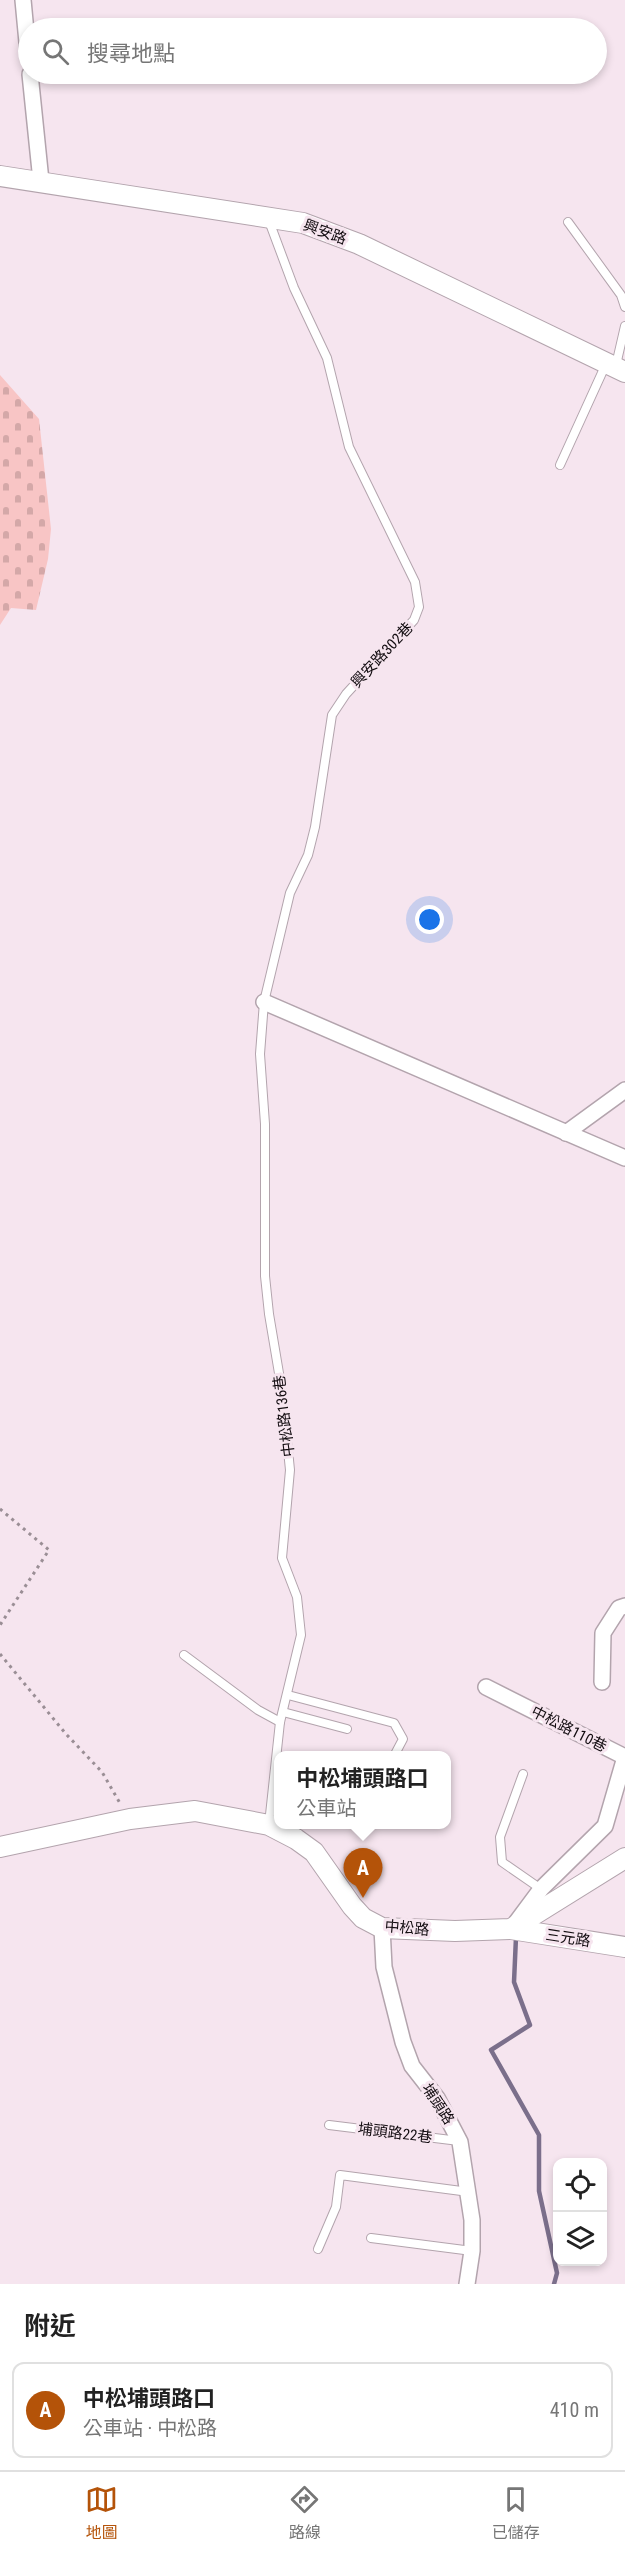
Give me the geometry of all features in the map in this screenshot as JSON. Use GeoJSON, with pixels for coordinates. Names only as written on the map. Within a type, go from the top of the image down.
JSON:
{"type":"FeatureCollection","features":[{"type":"Feature","properties":{"kind":"street"},"geometry":{"type":"LineString","coordinates":[[23,0],[25,18]]}},
{"type":"Feature","properties":{"kind":"street"},"geometry":{"type":"LineString","coordinates":[[31,84],[41,181]]}},
{"type":"Feature","properties":{"kind":"street","name":"興安路"},"geometry":{"type":"LineString","coordinates":[[0,176],[303,223],[359,244],[616,367]]}},
{"type":"Feature","properties":{"kind":"street"},"geometry":{"type":"LineString","coordinates":[[264,1002],[625,1158]]}},
{"type":"Feature","properties":{"kind":"street"},"geometry":{"type":"LineString","coordinates":[[566,1133],[625,1090]]}},
{"type":"Feature","properties":{"kind":"street"},"geometry":{"type":"LineString","coordinates":[[602,1682],[603,1633],[619,1608],[625,1606]]}},
{"type":"Feature","properties":{"kind":"street","name":"中松路110巷"},"geometry":{"type":"LineString","coordinates":[[486,1687],[625,1757],[605,1826],[541,1889],[511,1929]]}},
{"type":"Feature","properties":{"kind":"street","name":"中松路"},"geometry":{"type":"LineString","coordinates":[[0,1848],[130,1819],[195,1811],[269,1825],[274,1828]]}},
{"type":"Feature","properties":{"kind":"street","name":"中松路"},"geometry":{"type":"LineString","coordinates":[[276,1829],[314,1852],[352,1906],[363,1918],[382,1928],[455,1931],[511,1929],[625,1858]]}},
{"type":"Feature","properties":{"kind":"street","name":"埔頭路"},"geometry":{"type":"LineString","coordinates":[[382,1928],[384,1967],[406,2050],[412,2066],[437,2098],[460,2142],[472,2220],[472,2251],[467,2284]]}},
{"type":"Feature","properties":{"kind":"street","name":"三元路"},"geometry":{"type":"LineString","coordinates":[[511,1929],[625,1947]]}},
{"type":"Feature","properties":{"kind":"lane","name":"興安路302巷"},"geometry":{"type":"LineString","coordinates":[[264,1002],[290,893],[308,855],[315,826],[332,715],[346,694],[414,620],[419,607],[415,582],[349,447],[327,358],[294,288],[268,216]]}},
{"type":"Feature","properties":{"kind":"lane"},"geometry":{"type":"LineString","coordinates":[[568,222],[621,295],[625,307]]}},
{"type":"Feature","properties":{"kind":"lane"},"geometry":{"type":"LineString","coordinates":[[560,465],[616,367],[625,326]]}},
{"type":"Feature","properties":{"kind":"lane","name":"中松路136巷"},"geometry":{"type":"LineString","coordinates":[[264,1002],[260,1054],[265,1124],[265,1276],[282,1391],[290,1470],[282,1558],[297,1597],[301,1635],[280,1722],[277,1751]]}},
{"type":"Feature","properties":{"kind":"lane"},"geometry":{"type":"LineString","coordinates":[[184,1655],[258,1710],[280,1722]]}},
{"type":"Feature","properties":{"kind":"lane"},"geometry":{"type":"LineString","coordinates":[[288,1695],[394,1723],[403,1739],[396,1751]]}},
{"type":"Feature","properties":{"kind":"lane"},"geometry":{"type":"LineString","coordinates":[[283,1712],[347,1729]]}},
{"type":"Feature","properties":{"kind":"lane"},"geometry":{"type":"LineString","coordinates":[[523,1774],[500,1837],[502,1862],[541,1889]]}},
{"type":"Feature","properties":{"kind":"lane","name":"中松路136巷"},"geometry":{"type":"LineString","coordinates":[[269,1825],[274,1778]]}},
{"type":"Feature","properties":{"kind":"lane","name":"埔頭路22巷"},"geometry":{"type":"LineString","coordinates":[[330,2125],[460,2142]]}},
{"type":"Feature","properties":{"kind":"lane"},"geometry":{"type":"LineString","coordinates":[[318,2249],[336,2207],[340,2175],[469,2192]]}},
{"type":"Feature","properties":{"kind":"lane"},"geometry":{"type":"LineString","coordinates":[[371,2238],[472,2251]]}},
{"type":"Feature","properties":{"kind":"path"},"geometry":{"type":"LineString","coordinates":[[0,1509],[49,1550],[0,1625]]}},
{"type":"Feature","properties":{"kind":"path"},"geometry":{"type":"LineString","coordinates":[[0,1654],[66,1734],[102,1772],[130,1819]]}},
{"type":"Feature","properties":{"kind":"green space"},"geometry":{"type":"Polygon","coordinates":[[[0,375],[39,419],[51,529],[48,559],[36,610],[11,608],[0,625],[0,375]]]}},
{"type":"Feature","properties":{"kind":"waterway"},"geometry":{"type":"LineString","coordinates":[[516,1937],[514,1982],[530,2025],[491,2050],[539,2135],[539,2191],[557,2273],[554,2284]]}},
{"type":"Feature","properties":{"kind":"place","name":"中松埔頭路口"},"geometry":{"type":"Point","coordinates":[363,1898]}}]}
